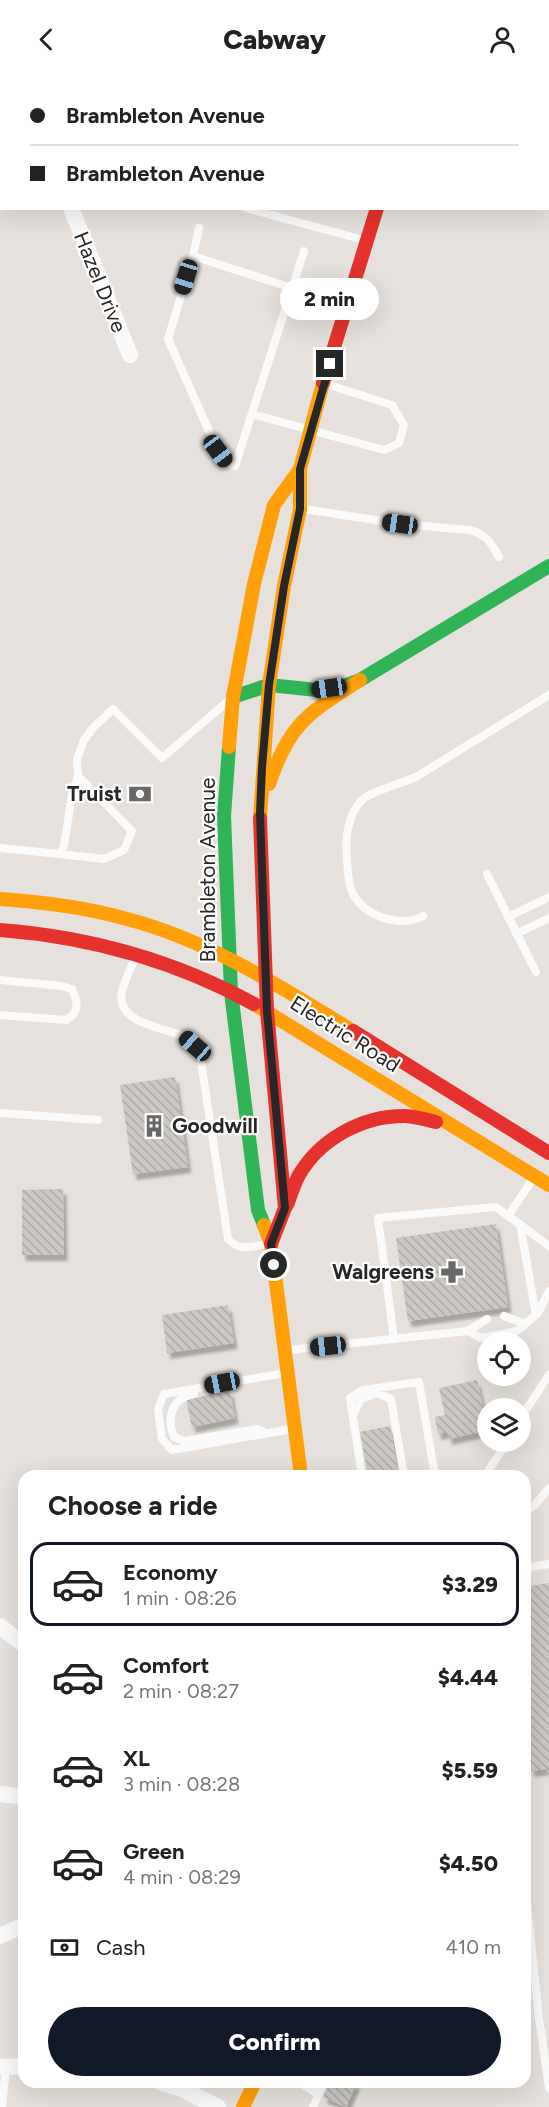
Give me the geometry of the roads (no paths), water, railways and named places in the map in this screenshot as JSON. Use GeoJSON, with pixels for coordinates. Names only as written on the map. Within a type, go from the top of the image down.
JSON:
{"type":"FeatureCollection","features":[{"type":"Feature","properties":{"kind":"main road","name":"Brambleton Avenue"},"geometry":{"type":"LineString","coordinates":[[271,1244],[285,1208],[267,1011],[260,813],[269,685],[284,586],[300,509],[300,469],[376,210]]}},
{"type":"Feature","properties":{"kind":"main road","name":"Brambleton Avenue"},"geometry":{"type":"LineString","coordinates":[[300,469],[274,505],[254,584],[233,698],[224,816],[231,992],[258,1210],[271,1244],[301,1470]]}},
{"type":"Feature","properties":{"kind":"main road"},"geometry":{"type":"LineString","coordinates":[[260,813],[277,758],[293,730],[313,712],[360,680],[549,566]]}},
{"type":"Feature","properties":{"kind":"main road"},"geometry":{"type":"LineString","coordinates":[[233,698],[269,685],[316,690],[341,687],[360,680]]}},
{"type":"Feature","properties":{"kind":"main road","name":"Electric Road"},"geometry":{"type":"LineString","coordinates":[[0,899],[54,903],[129,919],[170,933],[267,978],[549,1153]]}},
{"type":"Feature","properties":{"kind":"main road","name":"Electric Road"},"geometry":{"type":"LineString","coordinates":[[0,930],[48,933],[94,941],[137,953],[198,975],[267,1011],[549,1185]]}},
{"type":"Feature","properties":{"kind":"main road"},"geometry":{"type":"LineString","coordinates":[[285,1208],[300,1173],[319,1151],[342,1132],[373,1119],[405,1116],[452,1125]]}},
{"type":"Feature","properties":{"kind":"main road"},"geometry":{"type":"LineString","coordinates":[[243,2107],[252,2088]]}},
{"type":"Feature","properties":{"kind":"street","name":"Hazel Drive"},"geometry":{"type":"LineString","coordinates":[[72,210],[130,355]]}},
{"type":"Feature","properties":{"kind":"street"},"geometry":{"type":"LineString","coordinates":[[0,1626],[18,1640]]}},
{"type":"Feature","properties":{"kind":"street"},"geometry":{"type":"LineString","coordinates":[[0,1794],[18,1796]]}},
{"type":"Feature","properties":{"kind":"street"},"geometry":{"type":"LineString","coordinates":[[0,1936],[18,1928]]}},
{"type":"Feature","properties":{"kind":"street"},"geometry":{"type":"LineString","coordinates":[[3,2067],[18,2066]]}},
{"type":"Feature","properties":{"kind":"street"},"geometry":{"type":"LineString","coordinates":[[178,2088],[218,2107]]}},
{"type":"Feature","properties":{"kind":"lane"},"geometry":{"type":"LineString","coordinates":[[252,210],[367,241]]}},
{"type":"Feature","properties":{"kind":"lane"},"geometry":{"type":"LineString","coordinates":[[199,228],[168,339],[218,451],[226,462],[235,466],[304,251]]}},
{"type":"Feature","properties":{"kind":"lane"},"geometry":{"type":"LineString","coordinates":[[193,256],[347,306]]}},
{"type":"Feature","properties":{"kind":"lane"},"geometry":{"type":"LineString","coordinates":[[252,414],[384,450],[399,443],[404,425],[392,405],[324,383]]}},
{"type":"Feature","properties":{"kind":"lane"},"geometry":{"type":"LineString","coordinates":[[300,509],[400,524],[470,530],[488,539],[500,557]]}},
{"type":"Feature","properties":{"kind":"lane"},"geometry":{"type":"LineString","coordinates":[[423,916],[406,921],[379,917],[361,904],[352,893],[347,834],[352,814],[361,800],[368,795],[416,777],[549,694]]}},
{"type":"Feature","properties":{"kind":"lane"},"geometry":{"type":"LineString","coordinates":[[60,854],[64,846],[72,795],[78,776],[77,759],[84,740],[113,709],[162,758],[215,710],[233,698]]}},
{"type":"Feature","properties":{"kind":"lane"},"geometry":{"type":"LineString","coordinates":[[0,848],[104,858],[124,850],[132,831],[78,776]]}},
{"type":"Feature","properties":{"kind":"lane"},"geometry":{"type":"LineString","coordinates":[[487,874],[536,972]]}},
{"type":"Feature","properties":{"kind":"lane"},"geometry":{"type":"LineString","coordinates":[[508,917],[549,897]]}},
{"type":"Feature","properties":{"kind":"lane"},"geometry":{"type":"LineString","coordinates":[[516,934],[549,918]]}},
{"type":"Feature","properties":{"kind":"lane"},"geometry":{"type":"LineString","coordinates":[[137,953],[122,993],[127,1011],[139,1022],[185,1037],[195,1046],[200,1055],[228,1239],[240,1248],[271,1244]]}},
{"type":"Feature","properties":{"kind":"lane"},"geometry":{"type":"LineString","coordinates":[[0,981],[72,988],[77,999],[77,1007],[74,1015],[66,1020],[0,1015]]}},
{"type":"Feature","properties":{"kind":"lane"},"geometry":{"type":"LineString","coordinates":[[0,1113],[98,1120]]}},
{"type":"Feature","properties":{"kind":"lane"},"geometry":{"type":"LineString","coordinates":[[508,1216],[535,1176]]}},
{"type":"Feature","properties":{"kind":"lane"},"geometry":{"type":"LineString","coordinates":[[394,1339],[378,1218],[496,1207],[549,1246]]}},
{"type":"Feature","properties":{"kind":"lane"},"geometry":{"type":"LineString","coordinates":[[520,1224],[536,1315]]}},
{"type":"Feature","properties":{"kind":"lane"},"geometry":{"type":"LineString","coordinates":[[468,1331],[481,1338],[517,1331],[536,1315],[549,1291]]}},
{"type":"Feature","properties":{"kind":"lane"},"geometry":{"type":"LineString","coordinates":[[504,1316],[525,1324]]}},
{"type":"Feature","properties":{"kind":"lane"},"geometry":{"type":"LineString","coordinates":[[285,1351],[468,1331],[488,1319]]}},
{"type":"Feature","properties":{"kind":"lane"},"geometry":{"type":"LineString","coordinates":[[288,1372],[164,1394],[158,1408],[162,1439],[172,1450],[295,1429]]}},
{"type":"Feature","properties":{"kind":"lane"},"geometry":{"type":"LineString","coordinates":[[531,1402],[549,1375]]}},
{"type":"Feature","properties":{"kind":"lane"},"geometry":{"type":"LineString","coordinates":[[361,1470],[350,1398],[363,1390],[419,1382],[434,1470]]}},
{"type":"Feature","properties":{"kind":"lane"},"geometry":{"type":"LineString","coordinates":[[222,1383],[208,1390],[185,1395],[178,1401],[171,1410],[169,1422],[174,1437],[185,1441],[257,1429],[267,1434]]}},
{"type":"Feature","properties":{"kind":"lane"},"geometry":{"type":"LineString","coordinates":[[353,1416],[361,1399],[377,1393],[391,1399],[403,1470]]}},
{"type":"Feature","properties":{"kind":"lane"},"geometry":{"type":"LineString","coordinates":[[489,1470],[501,1452]]}},
{"type":"Feature","properties":{"kind":"lane"},"geometry":{"type":"LineString","coordinates":[[531,1508],[549,1488]]}},
{"type":"Feature","properties":{"kind":"lane"},"geometry":{"type":"LineString","coordinates":[[531,1567],[549,1564]]}},
{"type":"Feature","properties":{"kind":"lane"},"geometry":{"type":"LineString","coordinates":[[531,1946],[538,2018],[549,2088]]}},
{"type":"Feature","properties":{"kind":"lane"},"geometry":{"type":"LineString","coordinates":[[2,2107],[3,2067]]}},
{"type":"Feature","properties":{"kind":"lane"},"geometry":{"type":"LineString","coordinates":[[308,2088],[318,2094]]}},
{"type":"Feature","properties":{"kind":"lane"},"geometry":{"type":"LineString","coordinates":[[315,2106],[321,2088]]}},
{"type":"Feature","properties":{"kind":"place","name":"Truist"},"geometry":{"type":"Point","coordinates":[140,794]}},
{"type":"Feature","properties":{"kind":"place","name":"Goodwill"},"geometry":{"type":"Point","coordinates":[154,1126]}},
{"type":"Feature","properties":{"kind":"place","name":"Walgreens"},"geometry":{"type":"Point","coordinates":[452,1272]}}]}
